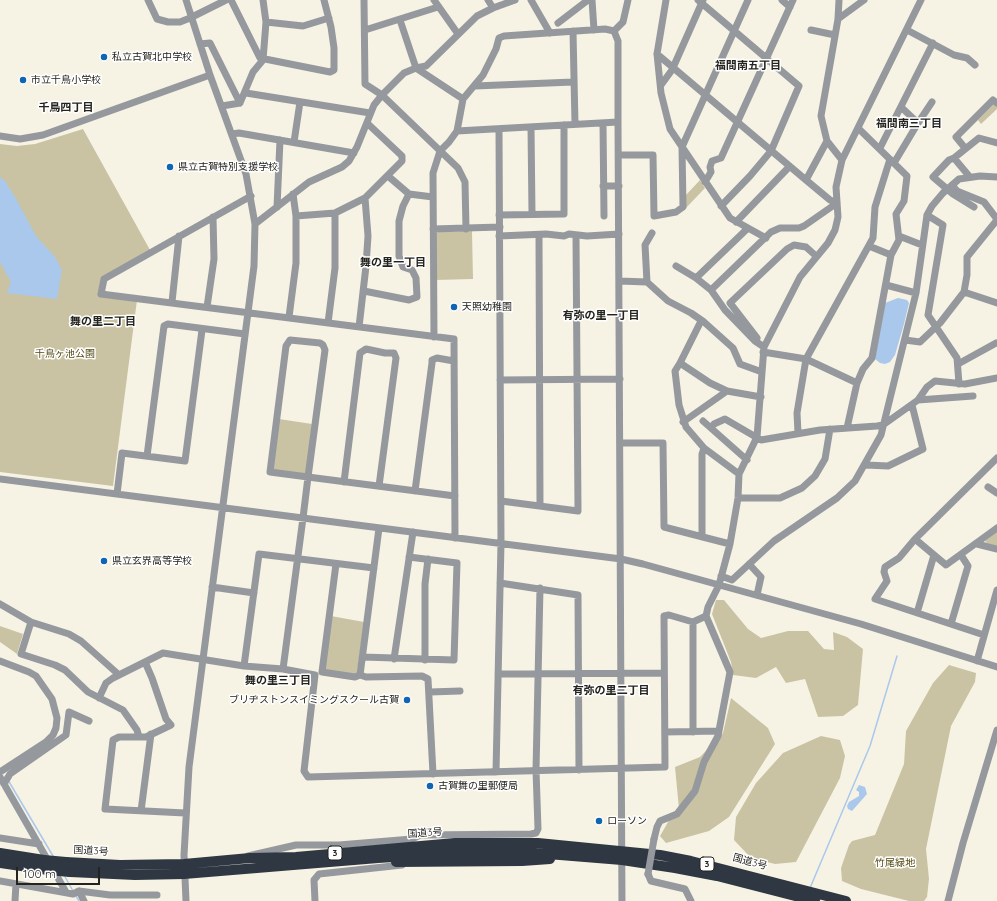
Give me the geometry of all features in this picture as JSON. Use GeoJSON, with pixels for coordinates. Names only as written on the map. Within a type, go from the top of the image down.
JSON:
{"type":"FeatureCollection","features":[{"type":"Feature","properties":{"kind":"highway"},"geometry":{"type":"LineString","coordinates":[[412,839],[435,844]]}},
{"type":"Feature","properties":{"kind":"highway","name":"国道3号"},"geometry":{"type":"LineString","coordinates":[[0,853],[66,862],[184,869],[234,859],[296,857],[435,844],[538,843],[622,856],[717,876],[826,895],[846,901]]}},
{"type":"Feature","properties":{"kind":"highway","name":"国道3号"},"geometry":{"type":"LineString","coordinates":[[0,864],[70,872],[120,874],[184,869],[491,852],[622,856]]}},
{"type":"Feature","properties":{"kind":"highway"},"geometry":{"type":"LineString","coordinates":[[378,858],[390,862],[409,863],[522,861],[553,858],[561,854]]}},
{"type":"Feature","properties":{"kind":"highway","name":"国道3号"},"geometry":{"type":"LineString","coordinates":[[788,889],[815,901]]}},
{"type":"Feature","properties":{"kind":"street"},"geometry":{"type":"LineString","coordinates":[[148,0],[157,19],[168,22],[180,22],[226,0]]}},
{"type":"Feature","properties":{"kind":"street"},"geometry":{"type":"LineString","coordinates":[[186,0],[190,18],[246,174],[255,224],[254,266],[222,507],[185,813],[184,869],[186,901]]}},
{"type":"Feature","properties":{"kind":"street"},"geometry":{"type":"LineString","coordinates":[[231,0],[260,58],[263,60],[330,72],[334,70],[334,48],[329,18],[324,0]]}},
{"type":"Feature","properties":{"kind":"street"},"geometry":{"type":"LineString","coordinates":[[222,106],[240,103],[246,93],[253,72],[263,60],[266,22],[263,0]]}},
{"type":"Feature","properties":{"kind":"street"},"geometry":{"type":"LineString","coordinates":[[364,0],[365,84],[382,95],[458,168],[465,182],[466,229]]}},
{"type":"Feature","properties":{"kind":"street"},"geometry":{"type":"LineString","coordinates":[[434,0],[458,34]]}},
{"type":"Feature","properties":{"kind":"street"},"geometry":{"type":"LineString","coordinates":[[488,0],[493,8]]}},
{"type":"Feature","properties":{"kind":"street"},"geometry":{"type":"LineString","coordinates":[[255,224],[293,194],[324,174],[342,167],[349,162],[370,113],[382,95],[404,73],[426,66],[477,16],[515,0]]}},
{"type":"Feature","properties":{"kind":"street"},"geometry":{"type":"LineString","coordinates":[[531,0],[550,33]]}},
{"type":"Feature","properties":{"kind":"street"},"geometry":{"type":"LineString","coordinates":[[558,23],[588,0]]}},
{"type":"Feature","properties":{"kind":"street"},"geometry":{"type":"LineString","coordinates":[[592,0],[594,30]]}},
{"type":"Feature","properties":{"kind":"street"},"geometry":{"type":"LineString","coordinates":[[614,31],[623,22],[628,0]]}},
{"type":"Feature","properties":{"kind":"street"},"geometry":{"type":"LineString","coordinates":[[666,0],[658,36],[657,54],[667,120],[682,148],[730,218],[766,238]]}},
{"type":"Feature","properties":{"kind":"street"},"geometry":{"type":"LineString","coordinates":[[619,155],[653,155],[654,216],[676,212],[683,207],[682,148],[748,0]]}},
{"type":"Feature","properties":{"kind":"street"},"geometry":{"type":"LineString","coordinates":[[705,182],[711,172],[710,167],[712,161],[721,158],[792,3],[782,0]]}},
{"type":"Feature","properties":{"kind":"street"},"geometry":{"type":"LineString","coordinates":[[839,0],[838,19],[822,116],[827,141],[842,160]]}},
{"type":"Feature","properties":{"kind":"street"},"geometry":{"type":"LineString","coordinates":[[838,19],[864,0]]}},
{"type":"Feature","properties":{"kind":"street"},"geometry":{"type":"LineString","coordinates":[[691,901],[685,889],[651,881],[648,874],[657,827],[660,822],[676,814],[695,790],[704,762],[718,731],[730,672],[706,616],[708,607],[719,585],[730,544],[738,498],[739,474],[757,437],[764,350],[800,277],[828,243],[835,230],[838,217],[836,187],[842,160],[921,0]]}},
{"type":"Feature","properties":{"kind":"street"},"geometry":{"type":"LineString","coordinates":[[661,85],[673,68],[701,1],[799,86],[771,151],[750,176],[721,206]]}},
{"type":"Feature","properties":{"kind":"street"},"geometry":{"type":"LineString","coordinates":[[365,30],[438,7]]}},
{"type":"Feature","properties":{"kind":"street"},"geometry":{"type":"LineString","coordinates":[[266,22],[303,26],[329,18]]}},
{"type":"Feature","properties":{"kind":"street"},"geometry":{"type":"LineString","coordinates":[[400,20],[416,68],[463,99]]}},
{"type":"Feature","properties":{"kind":"street"},"geometry":{"type":"LineString","coordinates":[[811,30],[835,34]]}},
{"type":"Feature","properties":{"kind":"street"},"geometry":{"type":"LineString","coordinates":[[907,30],[954,55],[967,58],[975,65]]}},
{"type":"Feature","properties":{"kind":"street"},"geometry":{"type":"LineString","coordinates":[[573,31],[575,124]]}},
{"type":"Feature","properties":{"kind":"street"},"geometry":{"type":"LineString","coordinates":[[434,336],[433,173],[440,151],[457,131],[463,99],[475,86],[496,50],[499,38],[504,36],[573,31],[614,31]]}},
{"type":"Feature","properties":{"kind":"street"},"geometry":{"type":"LineString","coordinates":[[614,31],[618,41],[622,559],[622,901]]}},
{"type":"Feature","properties":{"kind":"street"},"geometry":{"type":"LineString","coordinates":[[200,44],[210,43],[240,103]]}},
{"type":"Feature","properties":{"kind":"street"},"geometry":{"type":"LineString","coordinates":[[880,148],[933,44]]}},
{"type":"Feature","properties":{"kind":"street"},"geometry":{"type":"LineString","coordinates":[[657,54],[789,167],[830,200],[837,203]]}},
{"type":"Feature","properties":{"kind":"street"},"geometry":{"type":"LineString","coordinates":[[0,136],[20,139],[43,135],[210,75]]}},
{"type":"Feature","properties":{"kind":"street"},"geometry":{"type":"LineString","coordinates":[[475,86],[573,82]]}},
{"type":"Feature","properties":{"kind":"street"},"geometry":{"type":"LineString","coordinates":[[246,93],[370,113]]}},
{"type":"Feature","properties":{"kind":"street"},"geometry":{"type":"LineString","coordinates":[[965,148],[956,137],[993,100],[997,103]]}},
{"type":"Feature","properties":{"kind":"street"},"geometry":{"type":"LineString","coordinates":[[294,142],[300,102]]}},
{"type":"Feature","properties":{"kind":"street"},"geometry":{"type":"LineString","coordinates":[[798,433],[797,413],[806,358],[869,246],[875,229],[875,207],[892,161],[932,102]]}},
{"type":"Feature","properties":{"kind":"street"},"geometry":{"type":"LineString","coordinates":[[901,107],[918,123]]}},
{"type":"Feature","properties":{"kind":"street"},"geometry":{"type":"LineString","coordinates":[[296,216],[335,213],[365,198],[402,161],[402,156],[367,122]]}},
{"type":"Feature","properties":{"kind":"street"},"geometry":{"type":"LineString","coordinates":[[457,131],[618,122]]}},
{"type":"Feature","properties":{"kind":"street"},"geometry":{"type":"LineString","coordinates":[[603,123],[604,216]]}},
{"type":"Feature","properties":{"kind":"street"},"geometry":{"type":"LineString","coordinates":[[499,214],[564,214],[564,125]]}},
{"type":"Feature","properties":{"kind":"street"},"geometry":{"type":"LineString","coordinates":[[531,127],[532,214]]}},
{"type":"Feature","properties":{"kind":"street"},"geometry":{"type":"LineString","coordinates":[[847,428],[863,369],[872,358],[891,255],[899,240],[896,214],[904,201],[907,176],[858,128]]}},
{"type":"Feature","properties":{"kind":"street"},"geometry":{"type":"LineString","coordinates":[[496,772],[501,543],[499,129]]}},
{"type":"Feature","properties":{"kind":"street"},"geometry":{"type":"LineString","coordinates":[[232,134],[239,133],[354,153]]}},
{"type":"Feature","properties":{"kind":"street"},"geometry":{"type":"LineString","coordinates":[[905,340],[920,342],[937,326],[964,292],[968,257],[997,219],[984,202],[957,191],[933,177],[949,160],[954,158],[979,138],[997,143]]}},
{"type":"Feature","properties":{"kind":"street"},"geometry":{"type":"LineString","coordinates":[[277,207],[280,140]]}},
{"type":"Feature","properties":{"kind":"street"},"geometry":{"type":"LineString","coordinates":[[806,180],[827,141]]}},
{"type":"Feature","properties":{"kind":"street"},"geometry":{"type":"LineString","coordinates":[[954,158],[969,176]]}},
{"type":"Feature","properties":{"kind":"street"},"geometry":{"type":"LineString","coordinates":[[736,222],[789,167]]}},
{"type":"Feature","properties":{"kind":"street"},"geometry":{"type":"LineString","coordinates":[[388,176],[409,194],[433,196]]}},
{"type":"Feature","properties":{"kind":"street"},"geometry":{"type":"LineString","coordinates":[[721,576],[732,580],[774,541],[837,498],[855,481],[866,465],[881,435],[916,293],[922,245],[928,215],[932,206],[950,186],[960,179],[969,176],[997,177]]}},
{"type":"Feature","properties":{"kind":"street"},"geometry":{"type":"LineString","coordinates":[[603,186],[619,186]]}},
{"type":"Feature","properties":{"kind":"street"},"geometry":{"type":"LineString","coordinates":[[950,186],[953,194],[974,207]]}},
{"type":"Feature","properties":{"kind":"street"},"geometry":{"type":"LineString","coordinates":[[289,317],[296,263],[296,216],[293,194]]}},
{"type":"Feature","properties":{"kind":"street"},"geometry":{"type":"LineString","coordinates":[[364,291],[409,300],[417,297],[416,278],[412,270],[403,267],[399,256],[399,220],[403,206],[409,194]]}},
{"type":"Feature","properties":{"kind":"street"},"geometry":{"type":"LineString","coordinates":[[251,196],[104,279],[102,294],[454,339],[455,538]]}},
{"type":"Feature","properties":{"kind":"street"},"geometry":{"type":"LineString","coordinates":[[359,327],[364,291],[368,236],[365,198]]}},
{"type":"Feature","properties":{"kind":"street"},"geometry":{"type":"LineString","coordinates":[[711,290],[766,238],[780,228],[799,228],[804,226],[837,203]]}},
{"type":"Feature","properties":{"kind":"street"},"geometry":{"type":"LineString","coordinates":[[328,323],[335,268],[335,213]]}},
{"type":"Feature","properties":{"kind":"street"},"geometry":{"type":"LineString","coordinates":[[928,215],[943,225],[928,315],[937,326],[957,358],[959,384]]}},
{"type":"Feature","properties":{"kind":"street"},"geometry":{"type":"LineString","coordinates":[[207,307],[214,259],[213,217]]}},
{"type":"Feature","properties":{"kind":"street"},"geometry":{"type":"LineString","coordinates":[[433,229],[500,227]]}},
{"type":"Feature","properties":{"kind":"street"},"geometry":{"type":"LineString","coordinates":[[696,278],[747,228]]}},
{"type":"Feature","properties":{"kind":"street"},"geometry":{"type":"LineString","coordinates":[[647,282],[645,245],[652,233]]}},
{"type":"Feature","properties":{"kind":"street"},"geometry":{"type":"LineString","coordinates":[[500,236],[539,234],[564,236],[569,234],[576,236],[619,234]]}},
{"type":"Feature","properties":{"kind":"street"},"geometry":{"type":"LineString","coordinates":[[539,234],[540,506]]}},
{"type":"Feature","properties":{"kind":"street"},"geometry":{"type":"LineString","coordinates":[[172,302],[179,236]]}},
{"type":"Feature","properties":{"kind":"street"},"geometry":{"type":"LineString","coordinates":[[501,501],[578,511],[576,236]]}},
{"type":"Feature","properties":{"kind":"street"},"geometry":{"type":"LineString","coordinates":[[899,236],[922,245]]}},
{"type":"Feature","properties":{"kind":"street"},"geometry":{"type":"LineString","coordinates":[[764,350],[730,304],[794,245],[806,247],[816,256]]}},
{"type":"Feature","properties":{"kind":"street"},"geometry":{"type":"LineString","coordinates":[[869,246],[891,255]]}},
{"type":"Feature","properties":{"kind":"street"},"geometry":{"type":"LineString","coordinates":[[676,266],[696,278],[711,290],[725,310],[764,350],[806,358],[858,383]]}},
{"type":"Feature","properties":{"kind":"street"},"geometry":{"type":"LineString","coordinates":[[619,281],[647,282],[668,301],[701,320],[733,348],[740,364],[762,372]]}},
{"type":"Feature","properties":{"kind":"street"},"geometry":{"type":"LineString","coordinates":[[886,285],[916,293]]}},
{"type":"Feature","properties":{"kind":"street"},"geometry":{"type":"LineString","coordinates":[[964,292],[997,303]]}},
{"type":"Feature","properties":{"kind":"street"},"geometry":{"type":"LineString","coordinates":[[701,320],[675,371],[676,392],[683,422],[704,448],[739,474]]}},
{"type":"Feature","properties":{"kind":"street"},"geometry":{"type":"LineString","coordinates":[[147,456],[164,328],[168,324],[202,330],[245,334]]}},
{"type":"Feature","properties":{"kind":"street"},"geometry":{"type":"LineString","coordinates":[[117,494],[122,453],[185,461],[202,330]]}},
{"type":"Feature","properties":{"kind":"street"},"geometry":{"type":"LineString","coordinates":[[283,669],[302,518],[308,477],[325,347],[320,343],[304,343],[290,340],[286,346],[270,472],[308,477],[344,482],[455,496]]}},
{"type":"Feature","properties":{"kind":"street"},"geometry":{"type":"LineString","coordinates":[[958,364],[996,343]]}},
{"type":"Feature","properties":{"kind":"street"},"geometry":{"type":"LineString","coordinates":[[344,482],[360,353],[366,349],[385,353],[394,353],[396,358],[379,486]]}},
{"type":"Feature","properties":{"kind":"street"},"geometry":{"type":"LineString","coordinates":[[415,491],[432,360],[437,358],[454,361]]}},
{"type":"Feature","properties":{"kind":"street"},"geometry":{"type":"LineString","coordinates":[[680,363],[710,383],[727,391],[761,397]]}},
{"type":"Feature","properties":{"kind":"street"},"geometry":{"type":"LineString","coordinates":[[711,428],[714,424],[725,419],[761,440],[798,433],[883,425],[915,402],[927,387],[935,381],[959,384],[980,382],[997,378]]}},
{"type":"Feature","properties":{"kind":"street"},"geometry":{"type":"LineString","coordinates":[[500,380],[620,379]]}},
{"type":"Feature","properties":{"kind":"street"},"geometry":{"type":"LineString","coordinates":[[683,422],[727,391]]}},
{"type":"Feature","properties":{"kind":"street"},"geometry":{"type":"LineString","coordinates":[[915,402],[973,396]]}},
{"type":"Feature","properties":{"kind":"street"},"geometry":{"type":"LineString","coordinates":[[866,465],[888,466],[924,449],[915,402]]}},
{"type":"Feature","properties":{"kind":"street"},"geometry":{"type":"LineString","coordinates":[[703,421],[747,460]]}},
{"type":"Feature","properties":{"kind":"street"},"geometry":{"type":"LineString","coordinates":[[738,498],[780,498],[802,488],[815,476],[824,463],[830,430]]}},
{"type":"Feature","properties":{"kind":"street"},"geometry":{"type":"LineString","coordinates":[[620,443],[663,443],[664,527],[730,544]]}},
{"type":"Feature","properties":{"kind":"street"},"geometry":{"type":"LineString","coordinates":[[702,536],[702,454],[704,448]]}},
{"type":"Feature","properties":{"kind":"street"},"geometry":{"type":"LineString","coordinates":[[984,635],[875,599],[887,581],[884,572],[885,567],[899,558],[914,539],[997,458]]}},
{"type":"Feature","properties":{"kind":"street"},"geometry":{"type":"LineString","coordinates":[[0,479],[622,559],[880,630],[997,667]]}},
{"type":"Feature","properties":{"kind":"street"},"geometry":{"type":"LineString","coordinates":[[360,675],[379,528]]}},
{"type":"Feature","properties":{"kind":"street"},"geometry":{"type":"LineString","coordinates":[[914,539],[946,565],[978,544],[997,528]]}},
{"type":"Feature","properties":{"kind":"street"},"geometry":{"type":"LineString","coordinates":[[394,658],[413,532]]}},
{"type":"Feature","properties":{"kind":"street"},"geometry":{"type":"LineString","coordinates":[[978,544],[997,550]]}},
{"type":"Feature","properties":{"kind":"street"},"geometry":{"type":"LineString","coordinates":[[244,666],[260,554],[374,568]]}},
{"type":"Feature","properties":{"kind":"street"},"geometry":{"type":"LineString","coordinates":[[917,613],[934,555]]}},
{"type":"Feature","properties":{"kind":"street"},"geometry":{"type":"LineString","coordinates":[[951,624],[968,566],[961,555]]}},
{"type":"Feature","properties":{"kind":"street"},"geometry":{"type":"LineString","coordinates":[[362,657],[454,660],[457,563],[409,557]]}},
{"type":"Feature","properties":{"kind":"street"},"geometry":{"type":"LineString","coordinates":[[425,660],[425,584],[428,560]]}},
{"type":"Feature","properties":{"kind":"street"},"geometry":{"type":"LineString","coordinates":[[336,564],[322,672],[355,676],[360,675],[366,677],[422,676],[428,679],[430,692],[433,774]]}},
{"type":"Feature","properties":{"kind":"street"},"geometry":{"type":"LineString","coordinates":[[749,564],[761,577],[757,595]]}},
{"type":"Feature","properties":{"kind":"street"},"geometry":{"type":"LineString","coordinates":[[500,583],[578,595],[579,770]]}},
{"type":"Feature","properties":{"kind":"street"},"geometry":{"type":"LineString","coordinates":[[212,587],[254,593]]}},
{"type":"Feature","properties":{"kind":"street"},"geometry":{"type":"LineString","coordinates":[[234,859],[296,845],[339,845],[412,839],[420,835],[536,833],[538,829],[536,770],[540,588]]}},
{"type":"Feature","properties":{"kind":"street"},"geometry":{"type":"LineString","coordinates":[[977,661],[997,590]]}},
{"type":"Feature","properties":{"kind":"street"},"geometry":{"type":"LineString","coordinates":[[0,604],[31,622],[69,634],[81,641],[118,674]]}},
{"type":"Feature","properties":{"kind":"street"},"geometry":{"type":"LineString","coordinates":[[99,698],[106,683],[118,674],[163,653],[244,666],[283,669],[313,674],[316,677],[304,771],[306,776],[665,767],[664,616],[669,615],[693,622],[706,616]]}},
{"type":"Feature","properties":{"kind":"street"},"geometry":{"type":"LineString","coordinates":[[31,622],[21,654],[55,665],[64,670],[88,692],[123,710],[137,730],[139,737]]}},
{"type":"Feature","properties":{"kind":"street"},"geometry":{"type":"LineString","coordinates":[[693,622],[693,732]]}},
{"type":"Feature","properties":{"kind":"street"},"geometry":{"type":"LineString","coordinates":[[0,661],[36,676],[52,699],[57,718],[56,728],[53,735],[46,742],[0,772]]}},
{"type":"Feature","properties":{"kind":"street"},"geometry":{"type":"LineString","coordinates":[[145,662],[166,719],[171,725],[146,737],[118,738],[113,740],[104,809],[185,813]]}},
{"type":"Feature","properties":{"kind":"street"},"geometry":{"type":"LineString","coordinates":[[498,674],[664,673]]}},
{"type":"Feature","properties":{"kind":"street"},"geometry":{"type":"LineString","coordinates":[[430,692],[460,691]]}},
{"type":"Feature","properties":{"kind":"street"},"geometry":{"type":"LineString","coordinates":[[4,784],[10,774],[66,734],[69,712],[89,721]]}},
{"type":"Feature","properties":{"kind":"street"},"geometry":{"type":"LineString","coordinates":[[948,901],[963,843],[997,730]]}},
{"type":"Feature","properties":{"kind":"street"},"geometry":{"type":"LineString","coordinates":[[665,732],[718,731]]}},
{"type":"Feature","properties":{"kind":"street"},"geometry":{"type":"LineString","coordinates":[[141,811],[151,734]]}},
{"type":"Feature","properties":{"kind":"street"},"geometry":{"type":"LineString","coordinates":[[952,901],[997,742]]}},
{"type":"Feature","properties":{"kind":"street"},"geometry":{"type":"LineString","coordinates":[[0,777],[66,892]]}},
{"type":"Feature","properties":{"kind":"street"},"geometry":{"type":"LineString","coordinates":[[0,838],[39,844]]}},
{"type":"Feature","properties":{"kind":"street"},"geometry":{"type":"LineString","coordinates":[[315,901],[314,880],[320,874],[396,866],[409,863]]}},
{"type":"Feature","properties":{"kind":"street"},"geometry":{"type":"LineString","coordinates":[[0,881],[73,894],[79,891],[110,894],[157,895]]}},
{"type":"Feature","properties":{"kind":"street"},"geometry":{"type":"LineString","coordinates":[[15,901],[16,884]]}},
{"type":"Feature","properties":{"kind":"street"},"geometry":{"type":"LineString","coordinates":[[79,891],[84,901]]}},
{"type":"Feature","properties":{"kind":"green space"},"geometry":{"type":"Polygon","coordinates":[[[994,104],[997,105],[997,109],[981,124],[978,120],[994,104]]]}},
{"type":"Feature","properties":{"kind":"green space","name":"千鳥ヶ池公園"},"geometry":{"type":"Polygon","coordinates":[[[83,129],[150,250],[102,278],[98,296],[137,300],[113,486],[0,472],[0,144],[17,146],[35,144],[83,129]]]}},
{"type":"Feature","properties":{"kind":"green space"},"geometry":{"type":"Polygon","coordinates":[[[700,180],[705,188],[686,208],[686,195],[700,180]]]}},
{"type":"Feature","properties":{"kind":"green space"},"geometry":{"type":"Polygon","coordinates":[[[472,231],[473,279],[436,280],[435,233],[472,231]]]}},
{"type":"Feature","properties":{"kind":"green space"},"geometry":{"type":"Polygon","coordinates":[[[279,419],[312,424],[306,473],[304,474],[274,470],[273,468],[279,419]]]}},
{"type":"Feature","properties":{"kind":"green space"},"geometry":{"type":"Polygon","coordinates":[[[997,531],[997,546],[985,541],[997,531]]]}},
{"type":"Feature","properties":{"kind":"green space"},"geometry":{"type":"Polygon","coordinates":[[[716,600],[724,600],[748,629],[761,638],[788,631],[808,631],[824,649],[834,650],[833,632],[847,637],[863,649],[858,705],[843,716],[818,717],[805,679],[786,683],[776,667],[756,678],[733,675],[731,662],[712,614],[716,600]]]}},
{"type":"Feature","properties":{"kind":"green space"},"geometry":{"type":"Polygon","coordinates":[[[331,616],[364,622],[357,673],[354,674],[326,670],[324,667],[331,616]]]}},
{"type":"Feature","properties":{"kind":"green space"},"geometry":{"type":"Polygon","coordinates":[[[0,626],[23,634],[17,654],[0,642],[0,626]]]}},
{"type":"Feature","properties":{"kind":"green space","name":"竹尾緑地"},"geometry":{"type":"Polygon","coordinates":[[[949,665],[976,673],[975,682],[951,726],[926,849],[929,879],[927,897],[924,901],[909,901],[861,889],[842,881],[841,868],[849,845],[852,841],[875,835],[904,764],[906,731],[933,683],[949,665]]]}},
{"type":"Feature","properties":{"kind":"green space"},"geometry":{"type":"Polygon","coordinates":[[[731,698],[768,728],[775,744],[729,817],[709,831],[666,843],[660,836],[668,822],[679,809],[675,767],[700,757],[723,733],[731,698]]]}},
{"type":"Feature","properties":{"kind":"green space"},"geometry":{"type":"Polygon","coordinates":[[[821,736],[840,740],[845,756],[840,778],[796,862],[775,864],[751,858],[734,840],[736,817],[756,783],[783,753],[821,736]]]}},
{"type":"Feature","properties":{"kind":"water"},"geometry":{"type":"Polygon","coordinates":[[[0,177],[5,181],[15,197],[36,236],[55,257],[62,270],[57,299],[7,293],[11,282],[0,262],[0,177]]]}},
{"type":"Feature","properties":{"kind":"water"},"geometry":{"type":"Polygon","coordinates":[[[898,298],[907,300],[909,303],[904,324],[895,355],[890,362],[885,364],[880,363],[875,359],[885,303],[898,298]]]}},
{"type":"Feature","properties":{"kind":"water"},"geometry":{"type":"Polygon","coordinates":[[[859,785],[865,787],[867,794],[852,811],[848,809],[847,806],[849,802],[859,796],[859,792],[856,790],[859,785]]]}},
{"type":"Feature","properties":{"kind":"waterway"},"geometry":{"type":"LineString","coordinates":[[810,888],[870,746],[897,656]]}},
{"type":"Feature","properties":{"kind":"waterway"},"geometry":{"type":"LineString","coordinates":[[8,780],[53,856]]}},
{"type":"Feature","properties":{"kind":"waterway"},"geometry":{"type":"LineString","coordinates":[[64,875],[73,891]]}},
{"type":"Feature","properties":{"kind":"waterway"},"geometry":{"type":"LineString","coordinates":[[76,896],[79,901]]}},
{"type":"Feature","properties":{"kind":"place","name":"私立古賀北中学校"},"geometry":{"type":"Point","coordinates":[104,57]}},
{"type":"Feature","properties":{"kind":"place","name":"市立千鳥小学校"},"geometry":{"type":"Point","coordinates":[23,80]}},
{"type":"Feature","properties":{"kind":"place","name":"県立古賀特別支援学校"},"geometry":{"type":"Point","coordinates":[170,167]}},
{"type":"Feature","properties":{"kind":"place","name":"天照幼稚園"},"geometry":{"type":"Point","coordinates":[454,307]}},
{"type":"Feature","properties":{"kind":"place","name":"県立玄界高等学校"},"geometry":{"type":"Point","coordinates":[104,561]}},
{"type":"Feature","properties":{"kind":"place","name":"ブリヂストンスイミングスクール古賀"},"geometry":{"type":"Point","coordinates":[407,700]}},
{"type":"Feature","properties":{"kind":"place","name":"古賀舞の里郵便局"},"geometry":{"type":"Point","coordinates":[430,786]}},
{"type":"Feature","properties":{"kind":"place","name":"ローソン"},"geometry":{"type":"Point","coordinates":[599,821]}},
{"type":"Feature","properties":{"kind":"district","name":"福間南五丁目"},"geometry":{"type":"Point","coordinates":[748,66]}},
{"type":"Feature","properties":{"kind":"district","name":"千鳥四丁目"},"geometry":{"type":"Point","coordinates":[66,108]}},
{"type":"Feature","properties":{"kind":"district","name":"福間南三丁目"},"geometry":{"type":"Point","coordinates":[909,124]}},
{"type":"Feature","properties":{"kind":"district","name":"舞の里一丁目"},"geometry":{"type":"Point","coordinates":[393,263]}},
{"type":"Feature","properties":{"kind":"district","name":"有弥の里一丁目"},"geometry":{"type":"Point","coordinates":[601,316]}},
{"type":"Feature","properties":{"kind":"district","name":"舞の里二丁目"},"geometry":{"type":"Point","coordinates":[103,322]}},
{"type":"Feature","properties":{"kind":"district","name":"舞の里三丁目"},"geometry":{"type":"Point","coordinates":[278,681]}},
{"type":"Feature","properties":{"kind":"district","name":"有弥の里二丁目"},"geometry":{"type":"Point","coordinates":[611,691]}}]}
